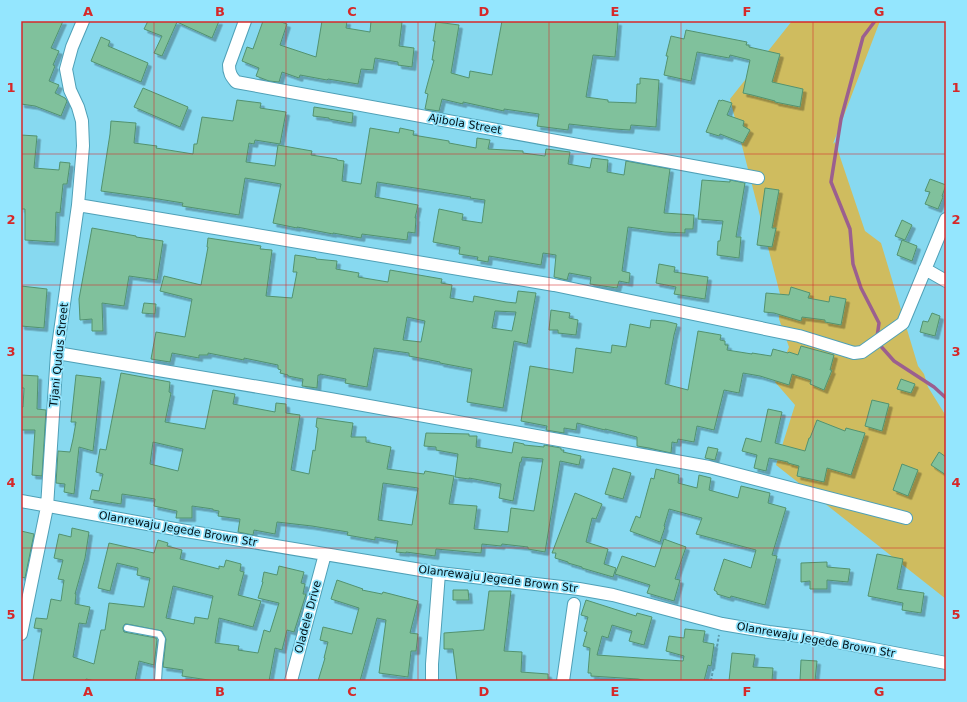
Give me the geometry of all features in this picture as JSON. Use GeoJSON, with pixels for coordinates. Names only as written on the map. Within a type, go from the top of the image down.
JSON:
{"type":"FeatureCollection","features":[{"type":"Feature","properties":{"kind":"street","name":"Tijani Qudus Street"},"geometry":{"type":"LineString","coordinates":[[21,634],[47,507],[57,353],[78,205],[83,146],[82,121],[78,107],[70,90],[66,69],[72,47],[83,21]]}},
{"type":"Feature","properties":{"kind":"street","name":"Ajibola Street"},"geometry":{"type":"LineString","coordinates":[[245,21],[229,65],[229,72],[236,82],[758,178]]}},
{"type":"Feature","properties":{"kind":"street"},"geometry":{"type":"LineString","coordinates":[[78,205],[554,285],[799,336],[854,353],[862,352],[904,323],[946,218]]}},
{"type":"Feature","properties":{"kind":"street"},"geometry":{"type":"LineString","coordinates":[[925,269],[946,281]]}},
{"type":"Feature","properties":{"kind":"street"},"geometry":{"type":"LineString","coordinates":[[57,353],[346,402],[709,467],[906,518]]}},
{"type":"Feature","properties":{"kind":"street","name":"Olanrewaju Jegede Brown Str"},"geometry":{"type":"LineString","coordinates":[[21,501],[47,507],[186,531],[439,573],[579,588],[613,595],[722,624],[816,638],[946,663]]}},
{"type":"Feature","properties":{"kind":"street","name":"Oladele Drive"},"geometry":{"type":"LineString","coordinates":[[291,681],[324,554]]}},
{"type":"Feature","properties":{"kind":"street"},"geometry":{"type":"LineString","coordinates":[[432,681],[439,573]]}},
{"type":"Feature","properties":{"kind":"street"},"geometry":{"type":"LineString","coordinates":[[563,681],[574,604]]}},
{"type":"Feature","properties":{"kind":"lane"},"geometry":{"type":"LineString","coordinates":[[127,628],[159,634],[162,639],[158,681]]}},
{"type":"Feature","properties":{"kind":"path"},"geometry":{"type":"LineString","coordinates":[[711,681],[722,624]]}},
{"type":"Feature","properties":{"kind":"shaded area"},"geometry":{"type":"Polygon","coordinates":[[[792,21],[880,21],[833,144],[835,142],[865,231],[881,243],[918,366],[924,374],[928,387],[946,416],[946,599],[776,465],[795,405],[775,382],[789,347],[779,319],[780,294],[730,99],[792,21]]]}},
{"type":"Feature","properties":{"kind":"building"},"geometry":{"type":"Polygon","coordinates":[[[21,21],[63,21],[51,48],[59,51],[53,65],[55,66],[49,81],[59,85],[55,93],[65,98],[67,101],[61,116],[35,106],[21,104],[21,21]]]}},
{"type":"Feature","properties":{"kind":"building"},"geometry":{"type":"Polygon","coordinates":[[[148,21],[219,21],[212,38],[177,22],[162,56],[154,53],[162,36],[144,29],[148,21]]]}},
{"type":"Feature","properties":{"kind":"building"},"geometry":{"type":"Polygon","coordinates":[[[263,21],[278,21],[287,24],[280,45],[316,57],[322,21],[347,21],[346,28],[370,32],[371,21],[402,22],[399,46],[414,48],[412,67],[398,65],[398,62],[375,58],[373,70],[361,69],[358,84],[300,75],[299,78],[282,72],[279,82],[269,81],[256,76],[259,68],[242,61],[247,47],[253,49],[263,21]]]}},
{"type":"Feature","properties":{"kind":"building"},"geometry":{"type":"Polygon","coordinates":[[[502,21],[618,22],[615,57],[593,55],[586,97],[608,100],[608,102],[636,103],[637,84],[640,84],[640,78],[659,80],[656,127],[631,125],[630,130],[569,124],[568,130],[537,126],[539,114],[504,109],[504,111],[442,99],[439,111],[425,109],[428,94],[425,93],[434,60],[432,60],[436,22],[459,25],[451,73],[469,78],[470,71],[492,75],[502,21]]]}},
{"type":"Feature","properties":{"kind":"building"},"geometry":{"type":"Polygon","coordinates":[[[686,30],[747,42],[746,45],[749,45],[749,47],[780,54],[772,82],[803,89],[800,107],[743,93],[750,60],[730,55],[729,58],[697,52],[691,81],[664,75],[668,56],[666,56],[671,36],[684,39],[686,30]]]}},
{"type":"Feature","properties":{"kind":"building"},"geometry":{"type":"Polygon","coordinates":[[[101,37],[110,41],[108,46],[148,63],[141,82],[91,61],[101,37]]]}},
{"type":"Feature","properties":{"kind":"building"},"geometry":{"type":"Polygon","coordinates":[[[143,88],[188,107],[180,127],[134,107],[143,88]]]}},
{"type":"Feature","properties":{"kind":"building"},"geometry":{"type":"Polygon","coordinates":[[[237,100],[261,103],[260,108],[286,112],[280,144],[255,140],[254,144],[249,143],[246,162],[275,166],[278,145],[312,151],[311,155],[344,161],[342,181],[361,184],[370,128],[399,133],[400,128],[414,131],[413,135],[449,141],[449,143],[476,148],[477,138],[490,140],[488,149],[523,151],[523,153],[545,156],[546,149],[570,152],[568,164],[590,168],[592,158],[608,160],[607,172],[624,175],[626,161],[670,169],[664,213],[694,215],[693,229],[685,229],[685,233],[628,227],[622,271],[630,273],[629,283],[619,281],[617,288],[590,284],[591,277],[569,273],[567,280],[554,277],[556,255],[543,253],[541,265],[489,256],[488,262],[477,260],[478,257],[459,254],[460,247],[433,242],[439,209],[463,214],[462,220],[482,223],[485,200],[470,198],[471,197],[377,182],[375,197],[418,205],[415,218],[415,233],[408,232],[407,240],[362,234],[361,238],[273,223],[281,184],[245,178],[239,215],[182,206],[183,203],[101,191],[111,121],[136,123],[134,143],[157,146],[156,148],[193,154],[194,144],[197,144],[202,117],[233,121],[237,100]]]}},
{"type":"Feature","properties":{"kind":"building"},"geometry":{"type":"Polygon","coordinates":[[[719,100],[732,103],[727,115],[744,121],[743,126],[750,130],[743,143],[720,134],[719,136],[706,132],[719,100]]]}},
{"type":"Feature","properties":{"kind":"building"},"geometry":{"type":"Polygon","coordinates":[[[314,107],[353,113],[352,123],[313,116],[314,107]]]}},
{"type":"Feature","properties":{"kind":"building"},"geometry":{"type":"Polygon","coordinates":[[[21,135],[37,136],[34,168],[59,170],[60,162],[70,163],[67,184],[63,184],[60,213],[56,212],[55,242],[25,240],[25,209],[21,209],[21,135]]]}},
{"type":"Feature","properties":{"kind":"building"},"geometry":{"type":"Polygon","coordinates":[[[930,179],[946,185],[938,209],[925,204],[930,192],[925,191],[930,179]]]}},
{"type":"Feature","properties":{"kind":"building"},"geometry":{"type":"Polygon","coordinates":[[[702,180],[730,182],[730,180],[745,183],[736,237],[741,237],[739,258],[717,255],[718,241],[720,241],[723,221],[698,219],[702,180]]]}},
{"type":"Feature","properties":{"kind":"building"},"geometry":{"type":"Polygon","coordinates":[[[765,188],[779,190],[772,228],[776,228],[772,247],[757,245],[765,188]]]}},
{"type":"Feature","properties":{"kind":"building"},"geometry":{"type":"Polygon","coordinates":[[[902,220],[912,225],[905,240],[895,236],[902,220]]]}},
{"type":"Feature","properties":{"kind":"building"},"geometry":{"type":"Polygon","coordinates":[[[92,228],[163,241],[157,280],[129,276],[124,306],[102,303],[103,331],[92,331],[92,319],[80,320],[79,299],[92,228]]]}},
{"type":"Feature","properties":{"kind":"building"},"geometry":{"type":"Polygon","coordinates":[[[208,238],[261,246],[260,249],[272,250],[266,296],[292,298],[297,272],[293,272],[295,255],[337,261],[336,269],[359,273],[358,277],[388,282],[390,270],[442,279],[441,283],[452,285],[450,298],[473,302],[474,296],[516,303],[518,291],[536,293],[527,344],[514,341],[503,408],[467,402],[472,369],[409,356],[409,353],[374,348],[367,387],[345,383],[346,379],[320,374],[318,375],[317,388],[302,386],[303,379],[280,373],[281,370],[278,369],[278,365],[208,353],[208,355],[199,355],[199,358],[172,353],[170,362],[151,359],[156,332],[185,337],[192,299],[160,291],[164,276],[201,285],[208,238]],[[495,311],[492,328],[512,331],[516,312],[495,311]],[[407,317],[403,340],[421,342],[425,321],[407,317]]]}},
{"type":"Feature","properties":{"kind":"building"},"geometry":{"type":"Polygon","coordinates":[[[902,240],[917,246],[912,261],[897,255],[902,240]]]}},
{"type":"Feature","properties":{"kind":"building"},"geometry":{"type":"Polygon","coordinates":[[[659,264],[675,267],[674,272],[708,277],[705,299],[674,294],[676,287],[656,283],[659,264]]]}},
{"type":"Feature","properties":{"kind":"building"},"geometry":{"type":"Polygon","coordinates":[[[21,286],[47,289],[44,328],[21,326],[21,286]]]}},
{"type":"Feature","properties":{"kind":"building"},"geometry":{"type":"Polygon","coordinates":[[[791,287],[810,293],[808,298],[829,302],[830,296],[846,299],[841,325],[825,322],[825,320],[802,317],[801,321],[774,313],[764,312],[766,293],[789,295],[791,287]]]}},
{"type":"Feature","properties":{"kind":"building"},"geometry":{"type":"Polygon","coordinates":[[[144,303],[156,304],[155,314],[142,313],[144,303]]]}},
{"type":"Feature","properties":{"kind":"building"},"geometry":{"type":"Polygon","coordinates":[[[551,310],[570,313],[569,318],[578,320],[576,335],[558,333],[558,330],[549,330],[551,310]]]}},
{"type":"Feature","properties":{"kind":"building"},"geometry":{"type":"Polygon","coordinates":[[[932,313],[940,316],[935,336],[920,332],[923,321],[928,322],[932,313]]]}},
{"type":"Feature","properties":{"kind":"building"},"geometry":{"type":"Polygon","coordinates":[[[651,320],[677,324],[665,384],[688,390],[698,331],[721,335],[720,340],[725,341],[725,345],[728,345],[727,350],[771,356],[773,349],[798,355],[801,346],[834,355],[830,370],[832,370],[824,390],[810,384],[811,380],[792,374],[789,385],[760,376],[743,373],[739,393],[724,390],[714,430],[697,426],[694,442],[678,439],[677,443],[672,442],[671,453],[637,446],[637,437],[577,423],[576,430],[564,428],[564,433],[546,430],[547,426],[521,421],[530,366],[573,373],[576,348],[611,353],[612,345],[626,347],[630,324],[650,328],[651,320]]]}},
{"type":"Feature","properties":{"kind":"building"},"geometry":{"type":"Polygon","coordinates":[[[121,373],[170,382],[169,392],[171,393],[165,422],[205,429],[213,390],[235,394],[233,404],[275,412],[276,403],[286,404],[286,413],[300,415],[291,470],[309,474],[313,450],[315,451],[318,428],[316,427],[317,418],[353,423],[351,437],[366,437],[366,442],[391,447],[387,469],[424,474],[425,471],[454,476],[449,504],[477,506],[474,529],[508,532],[511,508],[534,511],[543,459],[522,457],[513,501],[499,498],[501,484],[455,477],[458,454],[436,450],[436,447],[424,446],[426,433],[469,434],[469,436],[477,436],[476,447],[512,453],[514,442],[524,445],[544,447],[544,445],[561,448],[561,450],[564,450],[563,452],[581,456],[579,465],[560,461],[545,552],[528,549],[528,547],[502,544],[501,546],[482,544],[481,553],[436,549],[435,556],[396,552],[398,541],[375,537],[375,540],[347,535],[348,532],[312,526],[277,522],[275,534],[254,530],[253,535],[238,532],[240,519],[218,516],[219,511],[192,506],[192,518],[176,518],[177,511],[154,506],[155,499],[122,494],[121,504],[90,499],[92,490],[99,491],[103,474],[96,472],[100,449],[106,450],[121,373]],[[153,442],[150,464],[178,471],[183,449],[153,442]],[[383,483],[378,520],[412,525],[418,488],[383,483]]]}},
{"type":"Feature","properties":{"kind":"building"},"geometry":{"type":"Polygon","coordinates":[[[21,375],[38,376],[37,409],[46,410],[42,476],[32,475],[35,430],[21,430],[21,407],[23,407],[24,388],[21,388],[21,375]]]}},
{"type":"Feature","properties":{"kind":"building"},"geometry":{"type":"Polygon","coordinates":[[[76,375],[101,378],[93,451],[79,447],[74,494],[64,492],[65,484],[56,483],[58,451],[70,452],[73,439],[76,422],[71,422],[76,375]]]}},
{"type":"Feature","properties":{"kind":"building"},"geometry":{"type":"Polygon","coordinates":[[[901,379],[915,384],[911,393],[897,389],[901,379]]]}},
{"type":"Feature","properties":{"kind":"building"},"geometry":{"type":"Polygon","coordinates":[[[872,400],[889,404],[882,431],[865,426],[872,400]]]}},
{"type":"Feature","properties":{"kind":"building"},"geometry":{"type":"Polygon","coordinates":[[[768,409],[782,412],[775,443],[805,451],[817,420],[845,431],[846,428],[865,433],[851,475],[827,468],[824,482],[797,476],[799,466],[769,458],[766,471],[754,468],[757,455],[742,451],[746,438],[761,442],[768,409]]]}},
{"type":"Feature","properties":{"kind":"building"},"geometry":{"type":"Polygon","coordinates":[[[708,447],[718,449],[715,460],[705,458],[708,447]]]}},
{"type":"Feature","properties":{"kind":"building"},"geometry":{"type":"Polygon","coordinates":[[[939,452],[946,457],[946,475],[931,465],[939,452]]]}},
{"type":"Feature","properties":{"kind":"building"},"geometry":{"type":"Polygon","coordinates":[[[902,464],[918,470],[908,496],[893,490],[902,464]]]}},
{"type":"Feature","properties":{"kind":"building"},"geometry":{"type":"Polygon","coordinates":[[[613,468],[631,473],[623,499],[605,494],[613,468]]]}},
{"type":"Feature","properties":{"kind":"building"},"geometry":{"type":"Polygon","coordinates":[[[656,469],[679,475],[678,483],[697,488],[699,475],[711,478],[709,490],[738,498],[741,486],[770,493],[768,503],[786,508],[772,555],[777,556],[765,605],[731,596],[730,598],[717,594],[714,590],[724,559],[751,568],[756,550],[696,534],[702,518],[669,509],[660,542],[630,531],[636,516],[640,518],[651,478],[654,479],[656,469]]]}},
{"type":"Feature","properties":{"kind":"building"},"geometry":{"type":"Polygon","coordinates":[[[575,493],[602,504],[596,519],[592,518],[586,542],[608,549],[604,564],[616,568],[613,577],[555,558],[556,553],[552,553],[575,493]]]}},
{"type":"Feature","properties":{"kind":"building"},"geometry":{"type":"Polygon","coordinates":[[[72,528],[89,532],[85,558],[75,594],[75,604],[90,607],[86,624],[79,623],[73,657],[94,664],[101,630],[105,630],[109,603],[144,607],[150,578],[137,575],[138,568],[117,563],[110,591],[98,588],[109,543],[154,553],[158,540],[168,543],[167,546],[182,550],[180,559],[219,569],[219,566],[224,567],[226,560],[241,564],[240,571],[244,572],[238,595],[261,601],[253,627],[219,618],[215,643],[239,646],[238,650],[258,653],[264,630],[270,632],[279,603],[258,598],[263,582],[264,572],[277,575],[279,566],[304,572],[301,583],[305,584],[303,594],[306,594],[294,632],[287,630],[282,650],[275,648],[269,681],[215,681],[182,676],[183,670],[163,667],[166,639],[162,631],[127,624],[123,627],[124,632],[156,638],[157,640],[154,665],[139,661],[135,681],[95,681],[86,679],[85,681],[33,680],[42,629],[34,628],[36,618],[47,619],[51,599],[61,601],[64,580],[58,579],[63,560],[54,558],[59,534],[71,537],[72,528]],[[173,586],[166,618],[194,624],[195,617],[208,619],[213,596],[173,586]]]}},
{"type":"Feature","properties":{"kind":"building"},"geometry":{"type":"Polygon","coordinates":[[[21,531],[34,534],[25,578],[21,577],[21,531]]]}},
{"type":"Feature","properties":{"kind":"building"},"geometry":{"type":"Polygon","coordinates":[[[664,539],[686,547],[675,579],[680,580],[674,601],[647,593],[650,585],[615,574],[622,556],[655,567],[664,539]]]}},
{"type":"Feature","properties":{"kind":"building"},"geometry":{"type":"Polygon","coordinates":[[[877,554],[903,559],[897,589],[924,593],[921,613],[902,610],[903,603],[868,596],[877,554]]]}},
{"type":"Feature","properties":{"kind":"building"},"geometry":{"type":"Polygon","coordinates":[[[827,562],[827,567],[850,569],[848,582],[827,580],[827,589],[810,589],[810,581],[801,582],[801,563],[827,562]]]}},
{"type":"Feature","properties":{"kind":"building"},"geometry":{"type":"Polygon","coordinates":[[[337,580],[363,589],[362,590],[382,594],[383,592],[418,601],[410,633],[418,634],[416,651],[411,651],[408,677],[379,673],[386,620],[377,618],[360,681],[318,681],[328,642],[320,640],[323,627],[352,634],[359,608],[331,599],[337,580]]]}},
{"type":"Feature","properties":{"kind":"building"},"geometry":{"type":"Polygon","coordinates":[[[453,590],[468,590],[469,600],[453,600],[453,590]]]}},
{"type":"Feature","properties":{"kind":"building"},"geometry":{"type":"Polygon","coordinates":[[[489,591],[511,591],[504,651],[522,652],[521,672],[548,674],[548,681],[457,681],[453,649],[444,649],[444,633],[484,630],[489,591]]]}},
{"type":"Feature","properties":{"kind":"building"},"geometry":{"type":"Polygon","coordinates":[[[586,600],[636,616],[637,613],[652,617],[644,645],[629,641],[632,631],[612,625],[608,638],[602,636],[597,655],[683,661],[684,656],[666,651],[669,636],[684,638],[685,629],[705,631],[703,642],[714,644],[711,666],[708,665],[704,681],[647,681],[591,676],[591,673],[588,673],[590,648],[583,646],[587,632],[584,631],[588,617],[581,615],[586,600]]]}},
{"type":"Feature","properties":{"kind":"building"},"geometry":{"type":"Polygon","coordinates":[[[732,653],[755,655],[753,667],[773,668],[772,681],[729,681],[732,653]]]}},
{"type":"Feature","properties":{"kind":"building"},"geometry":{"type":"Polygon","coordinates":[[[801,660],[817,661],[815,681],[800,681],[801,660]]]}},
{"type":"Feature","properties":{"kind":"waterway"},"geometry":{"type":"LineString","coordinates":[[875,21],[863,37],[841,119],[831,182],[850,229],[853,264],[861,288],[879,323],[877,337]]}},
{"type":"Feature","properties":{"kind":"waterway"},"geometry":{"type":"LineString","coordinates":[[878,343],[894,361],[934,387],[946,398]]}}]}
